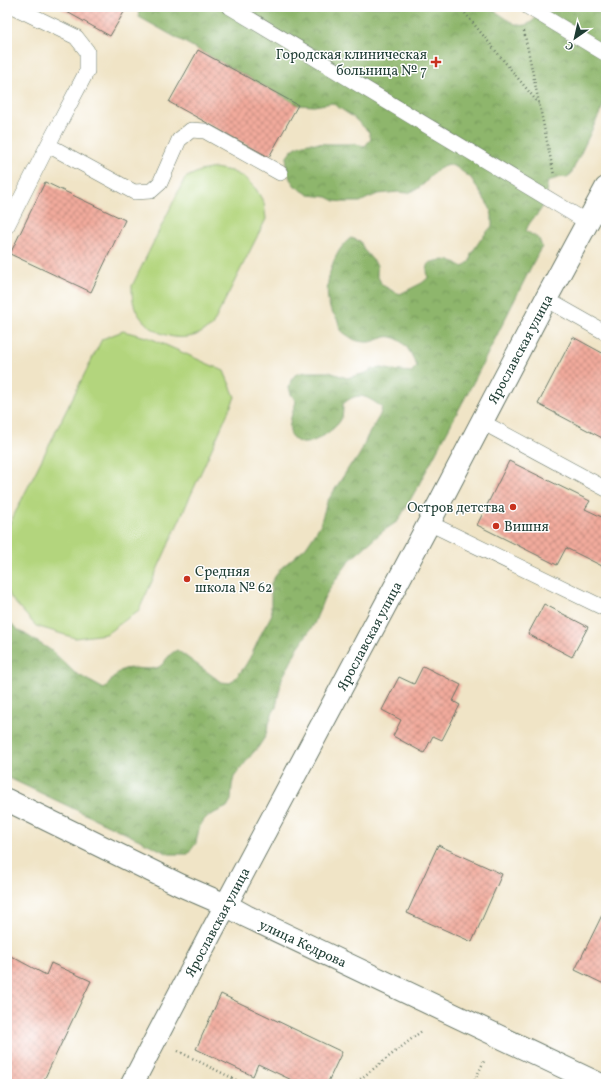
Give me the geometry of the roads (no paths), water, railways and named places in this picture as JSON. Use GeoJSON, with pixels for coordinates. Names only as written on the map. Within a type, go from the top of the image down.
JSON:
{"type":"FeatureCollection","features":[{"type":"Feature","properties":{"kind":"street","name":"Ярославская улица"},"geometry":{"type":"LineString","coordinates":[[132,1084],[606,188]]}},
{"type":"Feature","properties":{"kind":"street","name":"улица Кедрова"},"geometry":{"type":"LineString","coordinates":[[7,800],[246,916],[599,1084]]}},
{"type":"Feature","properties":{"kind":"lane"},"geometry":{"type":"LineString","coordinates":[[7,226],[87,71],[87,51],[76,37],[14,7]]}},
{"type":"Feature","properties":{"kind":"lane"},"geometry":{"type":"LineString","coordinates":[[230,7],[587,222]]}},
{"type":"Feature","properties":{"kind":"lane"},"geometry":{"type":"LineString","coordinates":[[528,7],[606,54]]}},
{"type":"Feature","properties":{"kind":"lane"},"geometry":{"type":"LineString","coordinates":[[48,145],[134,192],[151,191],[160,183],[179,140],[191,130],[205,131],[280,173]]}},
{"type":"Feature","properties":{"kind":"lane"},"geometry":{"type":"LineString","coordinates":[[546,299],[606,333]]}},
{"type":"Feature","properties":{"kind":"lane"},"geometry":{"type":"LineString","coordinates":[[482,422],[606,489]]}},
{"type":"Feature","properties":{"kind":"lane"},"geometry":{"type":"LineString","coordinates":[[429,523],[606,609]]}},
{"type":"Feature","properties":{"kind":"place","name":"Городская клиническая больница № 7"},"geometry":{"type":"Point","coordinates":[436,62]}},
{"type":"Feature","properties":{"kind":"place","name":"Остров детства"},"geometry":{"type":"Point","coordinates":[513,507]}},
{"type":"Feature","properties":{"kind":"place","name":"Вишня"},"geometry":{"type":"Point","coordinates":[496,526]}},
{"type":"Feature","properties":{"kind":"place","name":"Средняя школа № 62"},"geometry":{"type":"Point","coordinates":[187,579]}}]}
